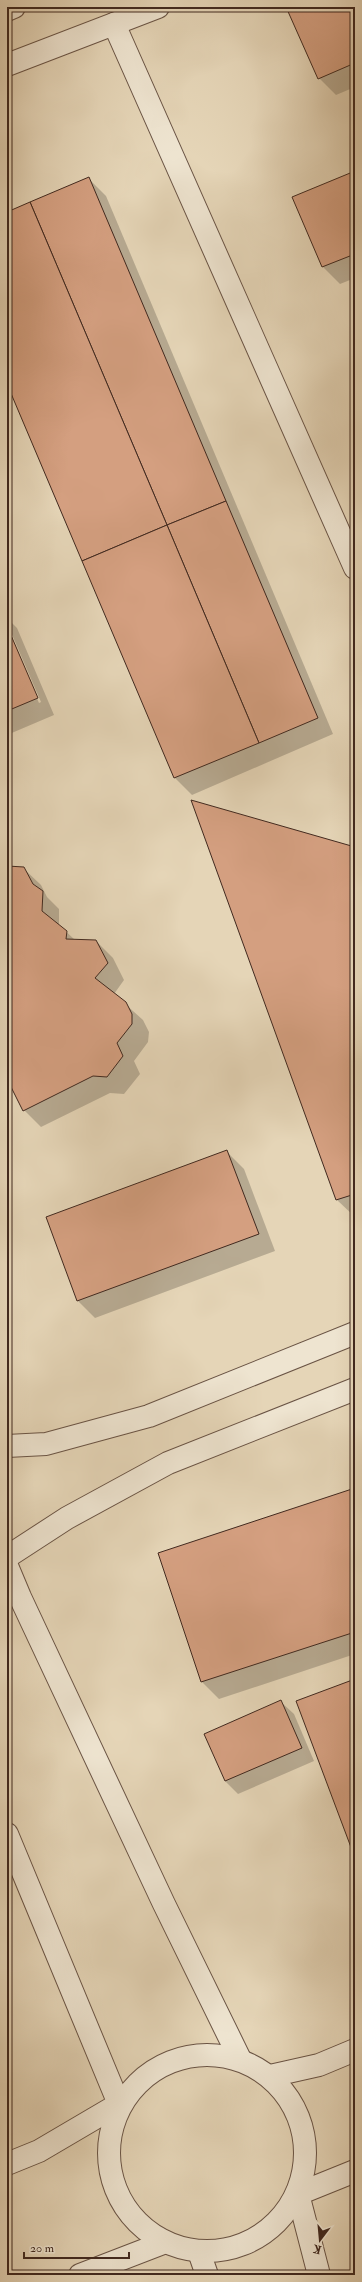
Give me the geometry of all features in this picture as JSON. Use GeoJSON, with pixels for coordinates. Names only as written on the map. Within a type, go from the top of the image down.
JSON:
{"type":"FeatureCollection","features":[{"type":"Feature","properties":{"kind":"street"},"geometry":{"type":"LineString","coordinates":[[7,10],[14,7]]}},
{"type":"Feature","properties":{"kind":"street"},"geometry":{"type":"LineString","coordinates":[[7,65],[158,7]]}},
{"type":"Feature","properties":{"kind":"street"},"geometry":{"type":"LineString","coordinates":[[114,24],[355,568]]}},
{"type":"Feature","properties":{"kind":"street"},"geometry":{"type":"LineString","coordinates":[[7,1446],[46,1444],[149,1416],[355,1333]]}},
{"type":"Feature","properties":{"kind":"street"},"geometry":{"type":"LineString","coordinates":[[7,1557],[67,1518],[168,1463],[355,1389]]}},
{"type":"Feature","properties":{"kind":"street"},"geometry":{"type":"LineString","coordinates":[[7,1566],[20,1597],[157,1890],[240,2059]]}},
{"type":"Feature","properties":{"kind":"street"},"geometry":{"type":"LineString","coordinates":[[7,1834],[119,2104],[107,2151],[112,2185],[135,2222],[163,2243],[199,2252],[241,2247],[278,2223],[298,2194],[307,2157],[300,2116],[270,2076],[240,2059],[218,2054],[168,2061],[139,2080],[119,2104],[39,2151],[7,2164]]}},
{"type":"Feature","properties":{"kind":"street"},"geometry":{"type":"LineString","coordinates":[[270,2076],[319,2065],[355,2050]]}},
{"type":"Feature","properties":{"kind":"street"},"geometry":{"type":"LineString","coordinates":[[298,2194],[355,2171]]}},
{"type":"Feature","properties":{"kind":"street"},"geometry":{"type":"LineString","coordinates":[[298,2194],[318,2275]]}},
{"type":"Feature","properties":{"kind":"street"},"geometry":{"type":"LineString","coordinates":[[80,2275],[163,2243]]}},
{"type":"Feature","properties":{"kind":"street"},"geometry":{"type":"LineString","coordinates":[[199,2252],[207,2275]]}},
{"type":"Feature","properties":{"kind":"building"},"geometry":{"type":"Polygon","coordinates":[[[286,7],[355,7],[355,63],[318,79],[286,7]]]}},
{"type":"Feature","properties":{"kind":"building"},"geometry":{"type":"Polygon","coordinates":[[[355,171],[355,254],[322,267],[292,197],[355,171]]]}},
{"type":"Feature","properties":{"kind":"building"},"geometry":{"type":"Polygon","coordinates":[[[89,177],[226,501],[167,525],[30,202],[89,177]]]}},
{"type":"Feature","properties":{"kind":"building"},"geometry":{"type":"Polygon","coordinates":[[[30,202],[167,525],[82,561],[7,384],[7,212],[30,202]]]}},
{"type":"Feature","properties":{"kind":"building"},"geometry":{"type":"Polygon","coordinates":[[[226,501],[318,718],[259,743],[167,525],[226,501]]]}},
{"type":"Feature","properties":{"kind":"building"},"geometry":{"type":"Polygon","coordinates":[[[167,525],[259,743],[174,778],[82,561],[167,525]]]}},
{"type":"Feature","properties":{"kind":"building"},"geometry":{"type":"Polygon","coordinates":[[[7,626],[38,698],[7,711],[7,626]]]}},
{"type":"Feature","properties":{"kind":"building"},"geometry":{"type":"Polygon","coordinates":[[[191,800],[355,847],[355,1194],[336,1200],[191,800]]]}},
{"type":"Feature","properties":{"kind":"building"},"geometry":{"type":"Polygon","coordinates":[[[7,866],[24,867],[33,884],[43,891],[42,911],[67,931],[66,939],[96,940],[108,963],[95,978],[126,1002],[132,1014],[132,1024],[117,1043],[123,1056],[107,1077],[93,1076],[23,1111],[7,1079],[7,866]]]}},
{"type":"Feature","properties":{"kind":"building"},"geometry":{"type":"Polygon","coordinates":[[[227,1150],[259,1234],[77,1301],[46,1217],[227,1150]]]}},
{"type":"Feature","properties":{"kind":"building"},"geometry":{"type":"Polygon","coordinates":[[[355,1488],[355,1632],[201,1682],[158,1553],[355,1488]]]}},
{"type":"Feature","properties":{"kind":"building"},"geometry":{"type":"Polygon","coordinates":[[[355,1679],[355,1858],[296,1701],[355,1679]]]}},
{"type":"Feature","properties":{"kind":"building"},"geometry":{"type":"Polygon","coordinates":[[[281,1700],[302,1748],[225,1781],[204,1734],[281,1700]]]}}]}
